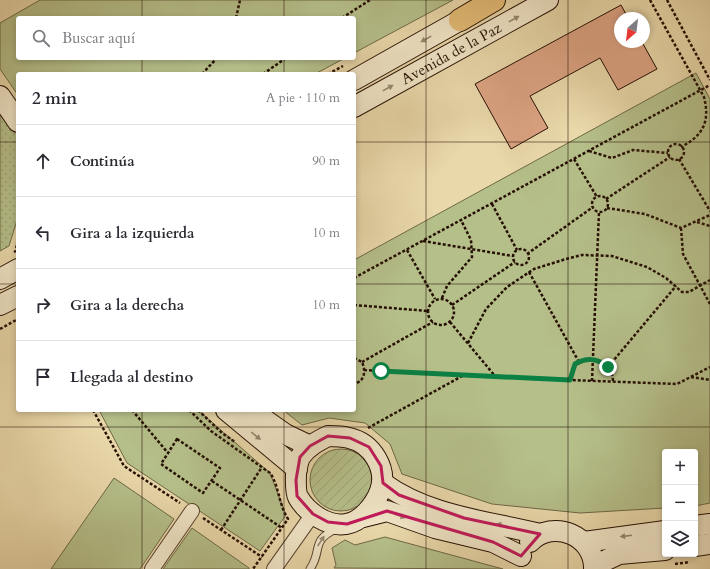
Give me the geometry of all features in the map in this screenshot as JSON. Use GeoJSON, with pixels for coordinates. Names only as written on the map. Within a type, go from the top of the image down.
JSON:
{"type":"FeatureCollection","features":[{"type":"Feature","properties":{"kind":"highway"},"geometry":{"type":"LineString","coordinates":[[460,20],[494,0]]}},
{"type":"Feature","properties":{"kind":"street","name":"Avenida de la Paz"},"geometry":{"type":"LineString","coordinates":[[356,79],[498,0]]}},
{"type":"Feature","properties":{"kind":"street","name":"Avenida de la Paz"},"geometry":{"type":"LineString","coordinates":[[356,106],[548,0]]}},
{"type":"Feature","properties":{"kind":"street"},"geometry":{"type":"LineString","coordinates":[[0,96],[16,119]]}},
{"type":"Feature","properties":{"kind":"street"},"geometry":{"type":"LineString","coordinates":[[0,279],[14,261]]}},
{"type":"Feature","properties":{"kind":"street"},"geometry":{"type":"LineString","coordinates":[[0,305],[16,297]]}},
{"type":"Feature","properties":{"kind":"street"},"geometry":{"type":"LineString","coordinates":[[228,412],[297,469]]}},
{"type":"Feature","properties":{"kind":"street"},"geometry":{"type":"LineString","coordinates":[[254,412],[285,434],[310,446]]}},
{"type":"Feature","properties":{"kind":"street"},"geometry":{"type":"LineString","coordinates":[[355,521],[377,498],[383,483],[381,466],[369,447],[350,438],[328,436],[310,446],[300,457],[296,480],[297,496],[313,514],[328,522],[355,521],[387,512],[435,528],[493,542],[520,562],[525,547],[540,534]]}},
{"type":"Feature","properties":{"kind":"street"},"geometry":{"type":"LineString","coordinates":[[383,483],[399,495],[464,518],[496,523],[540,534],[558,530],[576,536],[584,542],[593,558],[594,568],[619,554],[662,550]]}},
{"type":"Feature","properties":{"kind":"street"},"geometry":{"type":"LineString","coordinates":[[152,569],[192,511]]}},
{"type":"Feature","properties":{"kind":"street"},"geometry":{"type":"LineString","coordinates":[[274,569],[313,514]]}},
{"type":"Feature","properties":{"kind":"street"},"geometry":{"type":"LineString","coordinates":[[698,526],[710,524]]}},
{"type":"Feature","properties":{"kind":"street"},"geometry":{"type":"LineString","coordinates":[[584,542],[662,531]]}},
{"type":"Feature","properties":{"kind":"street"},"geometry":{"type":"LineString","coordinates":[[698,546],[710,544]]}},
{"type":"Feature","properties":{"kind":"lane"},"geometry":{"type":"LineString","coordinates":[[310,569],[316,561],[318,544],[326,534],[355,521]]}},
{"type":"Feature","properties":{"kind":"path"},"geometry":{"type":"LineString","coordinates":[[236,16],[240,0]]}},
{"type":"Feature","properties":{"kind":"path"},"geometry":{"type":"LineString","coordinates":[[345,16],[370,0]]}},
{"type":"Feature","properties":{"kind":"path"},"geometry":{"type":"LineString","coordinates":[[650,0],[700,90],[708,109],[705,126],[691,142],[681,147]]}},
{"type":"Feature","properties":{"kind":"path"},"geometry":{"type":"LineString","coordinates":[[667,0],[710,80]]}},
{"type":"Feature","properties":{"kind":"path"},"geometry":{"type":"LineString","coordinates":[[204,72],[215,60]]}},
{"type":"Feature","properties":{"kind":"path"},"geometry":{"type":"LineString","coordinates":[[267,72],[283,60]]}},
{"type":"Feature","properties":{"kind":"path"},"geometry":{"type":"LineString","coordinates":[[356,277],[710,85]]}},
{"type":"Feature","properties":{"kind":"path"},"geometry":{"type":"LineString","coordinates":[[677,144],[683,151],[679,159],[674,160],[668,153],[669,148],[672,145],[677,144]]}},
{"type":"Feature","properties":{"kind":"path"},"geometry":{"type":"LineString","coordinates":[[589,151],[612,158],[633,150],[668,153]]}},
{"type":"Feature","properties":{"kind":"path"},"geometry":{"type":"LineString","coordinates":[[606,199],[670,157]]}},
{"type":"Feature","properties":{"kind":"path"},"geometry":{"type":"LineString","coordinates":[[574,159],[597,197]]}},
{"type":"Feature","properties":{"kind":"path"},"geometry":{"type":"LineString","coordinates":[[679,159],[710,211]]}},
{"type":"Feature","properties":{"kind":"path"},"geometry":{"type":"LineString","coordinates":[[597,197],[602,196],[606,199]]}},
{"type":"Feature","properties":{"kind":"path"},"geometry":{"type":"LineString","coordinates":[[592,380],[599,212],[594,207],[594,200],[597,197]]}},
{"type":"Feature","properties":{"kind":"path"},"geometry":{"type":"LineString","coordinates":[[606,199],[607,208]]}},
{"type":"Feature","properties":{"kind":"path"},"geometry":{"type":"LineString","coordinates":[[492,204],[517,250]]}},
{"type":"Feature","properties":{"kind":"path"},"geometry":{"type":"LineString","coordinates":[[527,254],[594,207]]}},
{"type":"Feature","properties":{"kind":"path"},"geometry":{"type":"LineString","coordinates":[[599,212],[607,208],[645,214],[681,228],[710,215]]}},
{"type":"Feature","properties":{"kind":"path"},"geometry":{"type":"LineString","coordinates":[[442,298],[447,286],[472,257],[472,249],[468,232],[461,220]]}},
{"type":"Feature","properties":{"kind":"path"},"geometry":{"type":"LineString","coordinates":[[696,222],[710,226]]}},
{"type":"Feature","properties":{"kind":"path"},"geometry":{"type":"LineString","coordinates":[[681,228],[683,254],[709,302]]}},
{"type":"Feature","properties":{"kind":"path"},"geometry":{"type":"LineString","coordinates":[[423,240],[513,256]]}},
{"type":"Feature","properties":{"kind":"path"},"geometry":{"type":"LineString","coordinates":[[407,250],[435,299]]}},
{"type":"Feature","properties":{"kind":"path"},"geometry":{"type":"LineString","coordinates":[[517,250],[522,250],[527,254]]}},
{"type":"Feature","properties":{"kind":"path"},"geometry":{"type":"LineString","coordinates":[[513,256],[517,250]]}},
{"type":"Feature","properties":{"kind":"path"},"geometry":{"type":"LineString","coordinates":[[14,261],[16,251]]}},
{"type":"Feature","properties":{"kind":"path"},"geometry":{"type":"LineString","coordinates":[[452,305],[515,262],[524,264],[527,261],[527,254]]}},
{"type":"Feature","properties":{"kind":"path"},"geometry":{"type":"LineString","coordinates":[[468,343],[486,309],[508,287],[529,272],[566,259],[597,254],[612,256],[647,267],[666,278],[682,292],[689,292],[710,280]]}},
{"type":"Feature","properties":{"kind":"path"},"geometry":{"type":"LineString","coordinates":[[513,256],[515,262]]}},
{"type":"Feature","properties":{"kind":"path"},"geometry":{"type":"LineString","coordinates":[[529,272],[579,362]]}},
{"type":"Feature","properties":{"kind":"path"},"geometry":{"type":"LineString","coordinates":[[608,367],[676,286]]}},
{"type":"Feature","properties":{"kind":"path"},"geometry":{"type":"LineString","coordinates":[[442,298],[447,299],[452,305],[454,314],[450,322],[441,325],[433,322],[428,312],[430,303],[435,299],[442,298]]}},
{"type":"Feature","properties":{"kind":"path"},"geometry":{"type":"LineString","coordinates":[[356,305],[428,312]]}},
{"type":"Feature","properties":{"kind":"path"},"geometry":{"type":"LineString","coordinates":[[0,329],[16,321]]}},
{"type":"Feature","properties":{"kind":"path"},"geometry":{"type":"LineString","coordinates":[[362,362],[433,322]]}},
{"type":"Feature","properties":{"kind":"path"},"geometry":{"type":"LineString","coordinates":[[450,322],[495,376]]}},
{"type":"Feature","properties":{"kind":"path"},"geometry":{"type":"LineString","coordinates":[[356,359],[362,362],[364,370],[362,379],[356,383]]}},
{"type":"Feature","properties":{"kind":"path"},"geometry":{"type":"LineString","coordinates":[[570,380],[575,364],[583,360],[593,359],[601,361],[608,367],[612,372],[613,381]]}},
{"type":"Feature","properties":{"kind":"path"},"geometry":{"type":"LineString","coordinates":[[364,370],[677,384],[710,367]]}},
{"type":"Feature","properties":{"kind":"path"},"geometry":{"type":"LineString","coordinates":[[368,428],[465,374]]}},
{"type":"Feature","properties":{"kind":"path"},"geometry":{"type":"LineString","coordinates":[[691,377],[710,380]]}},
{"type":"Feature","properties":{"kind":"path"},"geometry":{"type":"LineString","coordinates":[[94,412],[124,466],[262,557]]}},
{"type":"Feature","properties":{"kind":"path"},"geometry":{"type":"LineString","coordinates":[[134,412],[168,453]]}},
{"type":"Feature","properties":{"kind":"path"},"geometry":{"type":"LineString","coordinates":[[191,412],[211,432],[262,467],[275,480],[277,495],[288,519],[253,569]]}},
{"type":"Feature","properties":{"kind":"path"},"geometry":{"type":"LineString","coordinates":[[177,439],[220,468],[203,493],[160,464],[168,453],[177,439]]}},
{"type":"Feature","properties":{"kind":"path"},"geometry":{"type":"LineString","coordinates":[[221,530],[262,467]]}},
{"type":"Feature","properties":{"kind":"path"},"geometry":{"type":"LineString","coordinates":[[212,481],[282,528]]}},
{"type":"Feature","properties":{"kind":"highlighted area"},"geometry":{"type":"Polygon","coordinates":[[[328,436],[350,438],[369,447],[381,466],[383,483],[399,495],[464,518],[540,534],[521,556],[493,542],[387,511],[347,524],[328,522],[313,514],[297,496],[296,480],[300,457],[310,446],[328,436]]]}},
{"type":"Feature","properties":{"kind":"green space"},"geometry":{"type":"Polygon","coordinates":[[[40,0],[453,0],[356,52],[356,16],[16,16],[16,60],[341,60],[319,72],[16,72],[16,92],[0,69],[0,23],[40,0]]]}},
{"type":"Feature","properties":{"kind":"green space"},"geometry":{"type":"Polygon","coordinates":[[[696,73],[710,99],[710,503],[698,505],[698,449],[662,449],[662,508],[580,513],[492,504],[402,474],[390,444],[365,423],[329,418],[302,425],[286,412],[356,412],[356,259],[696,73]]]}},
{"type":"Feature","properties":{"kind":"green space"},"geometry":{"type":"Polygon","coordinates":[[[0,107],[16,124],[16,223],[9,246],[0,251],[0,107]]]}},
{"type":"Feature","properties":{"kind":"green space"},"geometry":{"type":"Polygon","coordinates":[[[100,412],[200,412],[270,473],[286,515],[260,551],[127,463],[100,412]]]}},
{"type":"Feature","properties":{"kind":"green space"},"geometry":{"type":"Polygon","coordinates":[[[335,449],[347,449],[363,458],[370,468],[372,480],[370,492],[363,502],[347,511],[335,511],[324,506],[315,497],[310,486],[310,474],[315,463],[324,454],[335,449]]]}},
{"type":"Feature","properties":{"kind":"green space"},"geometry":{"type":"Polygon","coordinates":[[[114,478],[174,519],[140,569],[51,569],[114,478]]]}},
{"type":"Feature","properties":{"kind":"green space"},"geometry":{"type":"Polygon","coordinates":[[[192,528],[249,568],[249,569],[163,569],[192,528]]]}},
{"type":"Feature","properties":{"kind":"green space"},"geometry":{"type":"Polygon","coordinates":[[[385,537],[503,569],[334,568],[336,565],[332,548],[345,540],[355,545],[385,537]]]}},
{"type":"Feature","properties":{"kind":"building"},"geometry":{"type":"Polygon","coordinates":[[[621,5],[625,12],[614,12],[614,48],[645,48],[657,69],[618,90],[600,58],[530,96],[548,128],[511,149],[475,84],[621,5]]]}},
{"type":"Feature","properties":{"kind":"route"},"geometry":{"type":"LineString","coordinates":[[381,371],[570,380],[575,364],[583,360],[593,359],[601,361],[608,367]]}}]}
